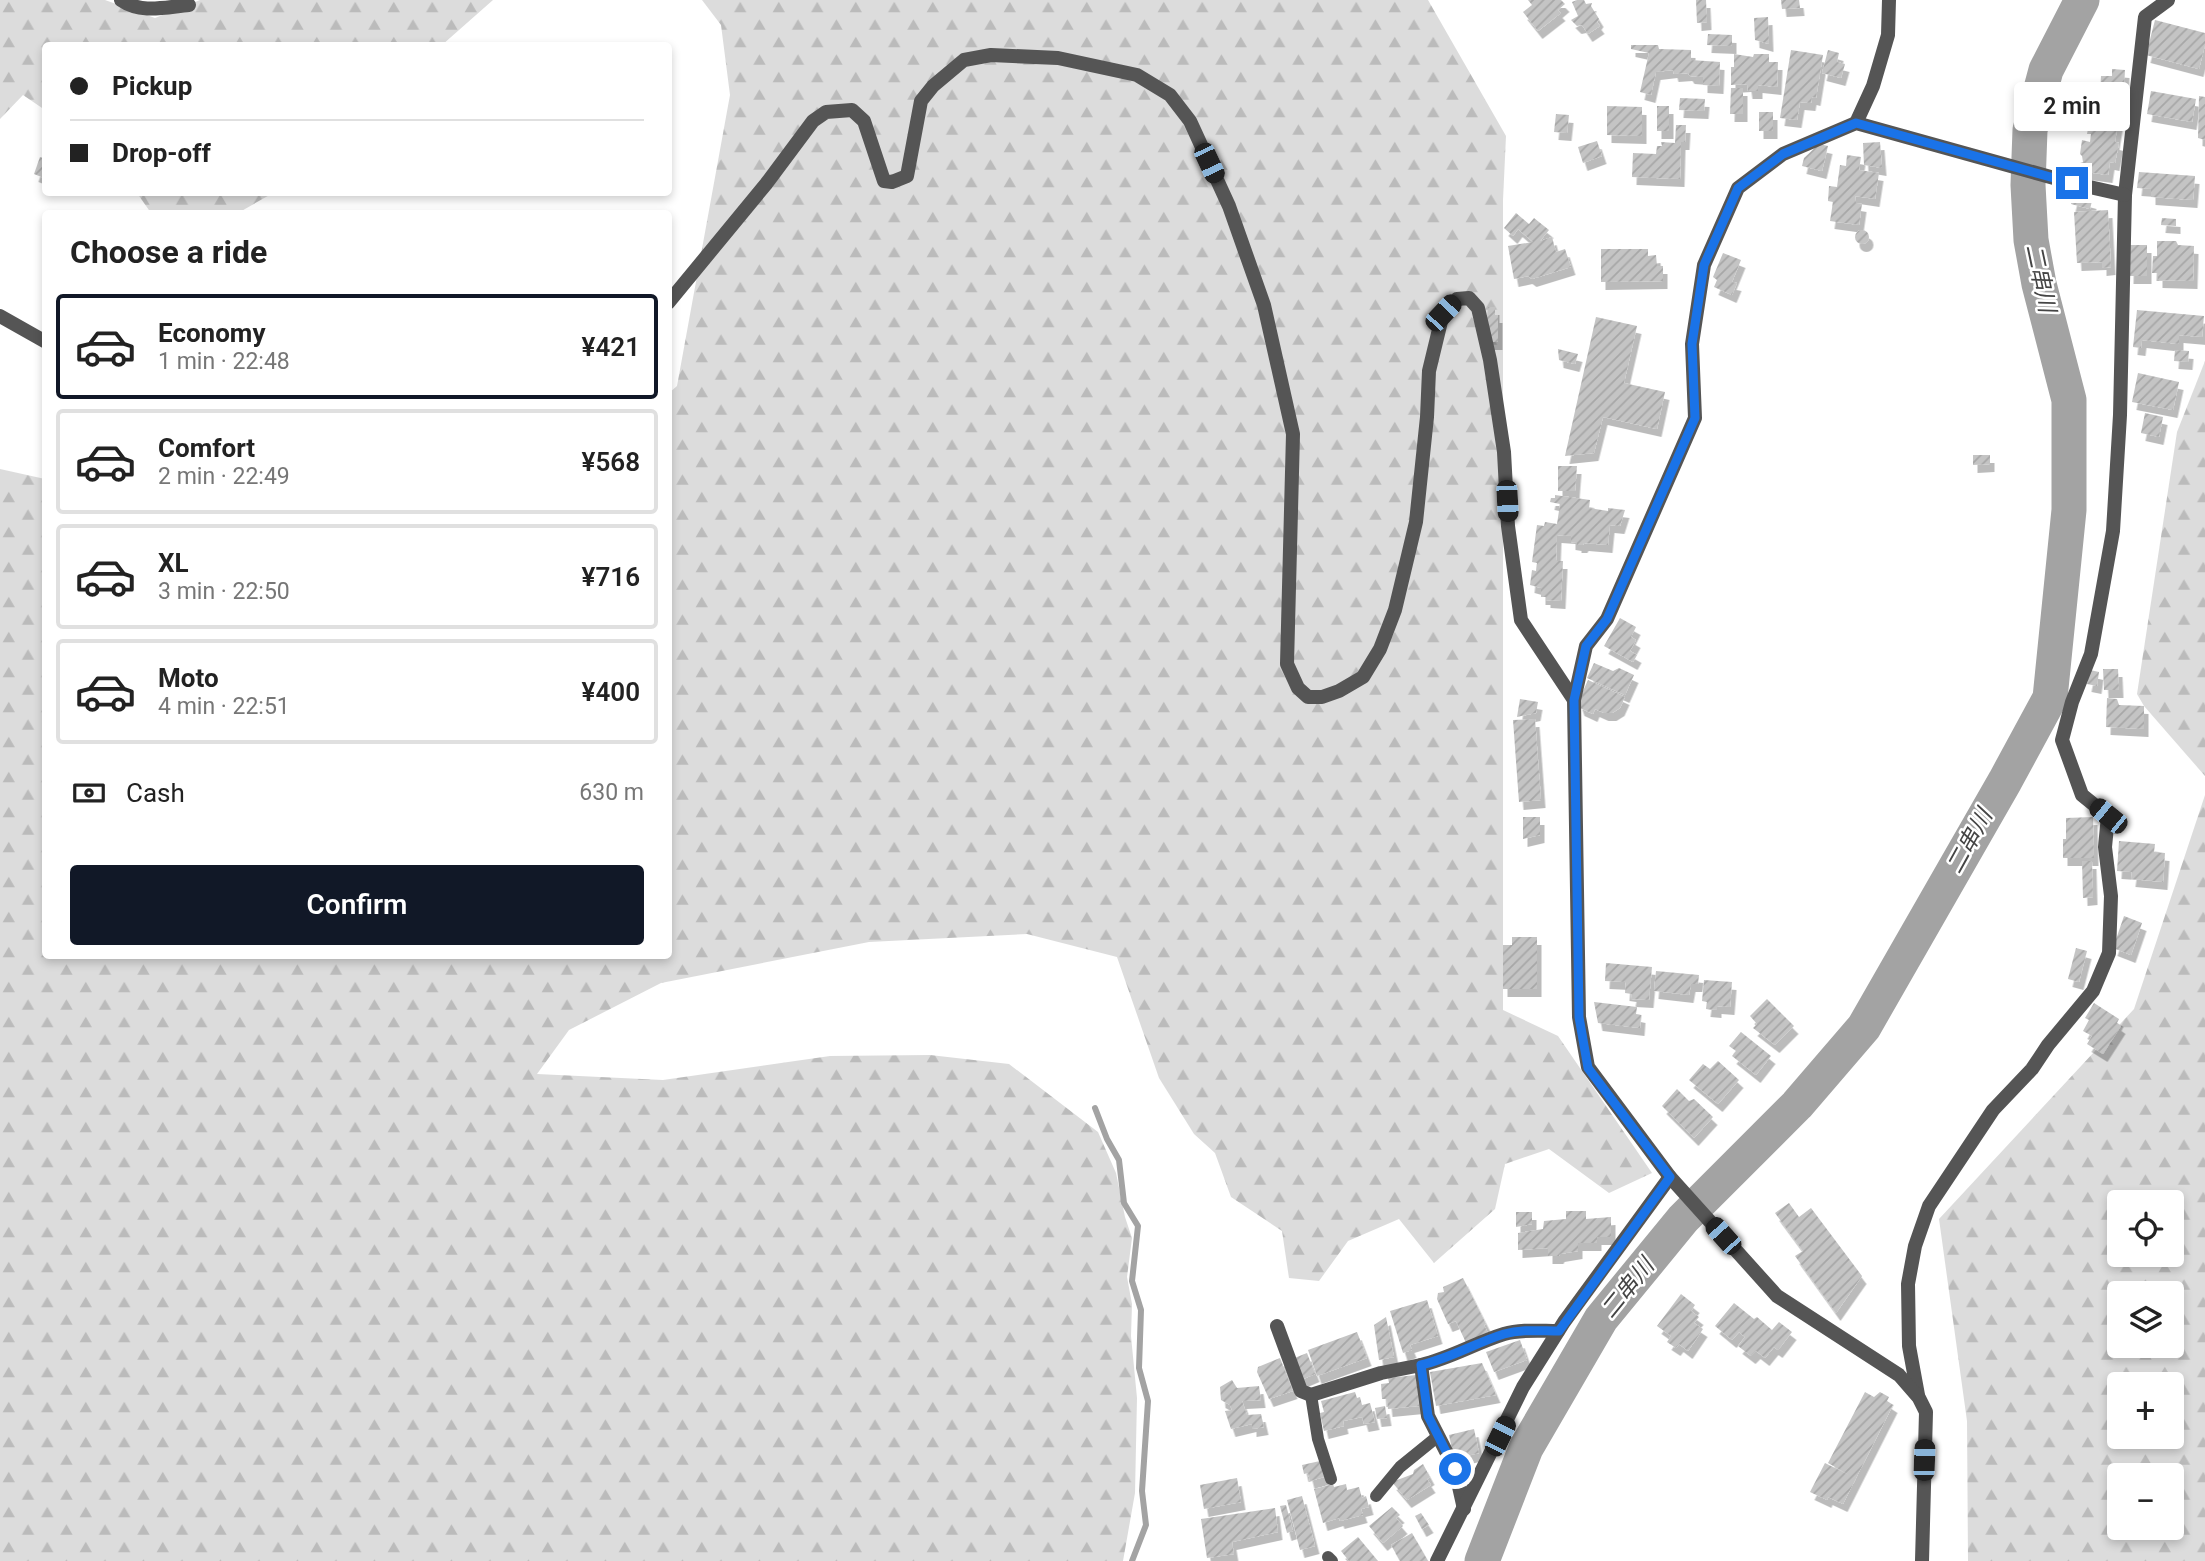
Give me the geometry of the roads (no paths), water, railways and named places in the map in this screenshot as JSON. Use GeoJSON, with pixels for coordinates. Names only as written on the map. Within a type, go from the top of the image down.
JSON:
{"type":"FeatureCollection","features":[{"type":"Feature","properties":{"kind":"street"},"geometry":{"type":"LineString","coordinates":[[121,0],[128,5],[145,9],[189,5]]}},
{"type":"Feature","properties":{"kind":"street"},"geometry":{"type":"LineString","coordinates":[[1856,123],[1873,86],[1888,35],[1889,0]]}},
{"type":"Feature","properties":{"kind":"street"},"geometry":{"type":"LineString","coordinates":[[1919,1398],[1909,1346],[1908,1284],[1915,1246],[1929,1206],[1993,1110],[2032,1069],[2092,991],[2109,953],[2111,896],[2105,848],[2108,816],[2082,795],[2062,740],[2072,702],[2091,654],[2113,531],[2120,415],[2125,195],[2146,17],[2168,0]]}},
{"type":"Feature","properties":{"kind":"street"},"geometry":{"type":"LineString","coordinates":[[672,298],[766,184],[813,121],[826,112],[852,110],[864,121],[884,181],[892,182],[907,176],[921,101],[933,86],[964,60],[991,55],[1058,58],[1137,75],[1170,95],[1190,121],[1229,206],[1264,305],[1293,434],[1287,664],[1298,688],[1308,697],[1322,697],[1339,691],[1363,677],[1380,649],[1395,610],[1416,522],[1429,371],[1443,313],[1457,299],[1469,298],[1478,309],[1490,360],[1504,452],[1508,526],[1521,620],[1574,700]]}},
{"type":"Feature","properties":{"kind":"street"},"geometry":{"type":"LineString","coordinates":[[1922,1561],[1926,1412],[1919,1398],[1899,1375],[1777,1296],[1670,1177],[1588,1068],[1579,1017],[1574,700],[1586,646],[1607,619],[1695,418],[1692,344],[1704,265],[1738,188],[1783,154],[1856,123],[2072,183],[2125,195]]}},
{"type":"Feature","properties":{"kind":"street"},"geometry":{"type":"LineString","coordinates":[[0,316],[42,340]]}},
{"type":"Feature","properties":{"kind":"street"},"geometry":{"type":"LineString","coordinates":[[1437,1561],[1523,1387],[1559,1331],[1670,1177]]}},
{"type":"Feature","properties":{"kind":"street"},"geometry":{"type":"LineString","coordinates":[[1277,1326],[1301,1391],[1311,1395],[1381,1373],[1445,1360],[1504,1334],[1519,1331],[1559,1331]]}},
{"type":"Feature","properties":{"kind":"street"},"geometry":{"type":"LineString","coordinates":[[1421,1365],[1428,1416],[1455,1469],[1464,1509]]}},
{"type":"Feature","properties":{"kind":"lane"},"geometry":{"type":"LineString","coordinates":[[1311,1395],[1318,1439],[1331,1479]]}},
{"type":"Feature","properties":{"kind":"lane"},"geometry":{"type":"LineString","coordinates":[[1376,1496],[1400,1467],[1437,1437]]}},
{"type":"Feature","properties":{"kind":"waterway","name":"二串川"},"geometry":{"type":"LineString","coordinates":[[1482,1561],[1526,1448],[1601,1319],[1683,1219],[1797,1105],[1864,1027],[2050,698],[2069,510],[2069,400],[2039,284],[2031,240],[2028,185],[2030,130],[2046,70],[2082,0]]}},
{"type":"Feature","properties":{"kind":"waterway"},"geometry":{"type":"LineString","coordinates":[[1095,1108],[1119,1160],[1124,1203],[1138,1226],[1132,1281],[1141,1310],[1139,1368],[1148,1401],[1142,1491],[1146,1525],[1132,1561]]}}]}
